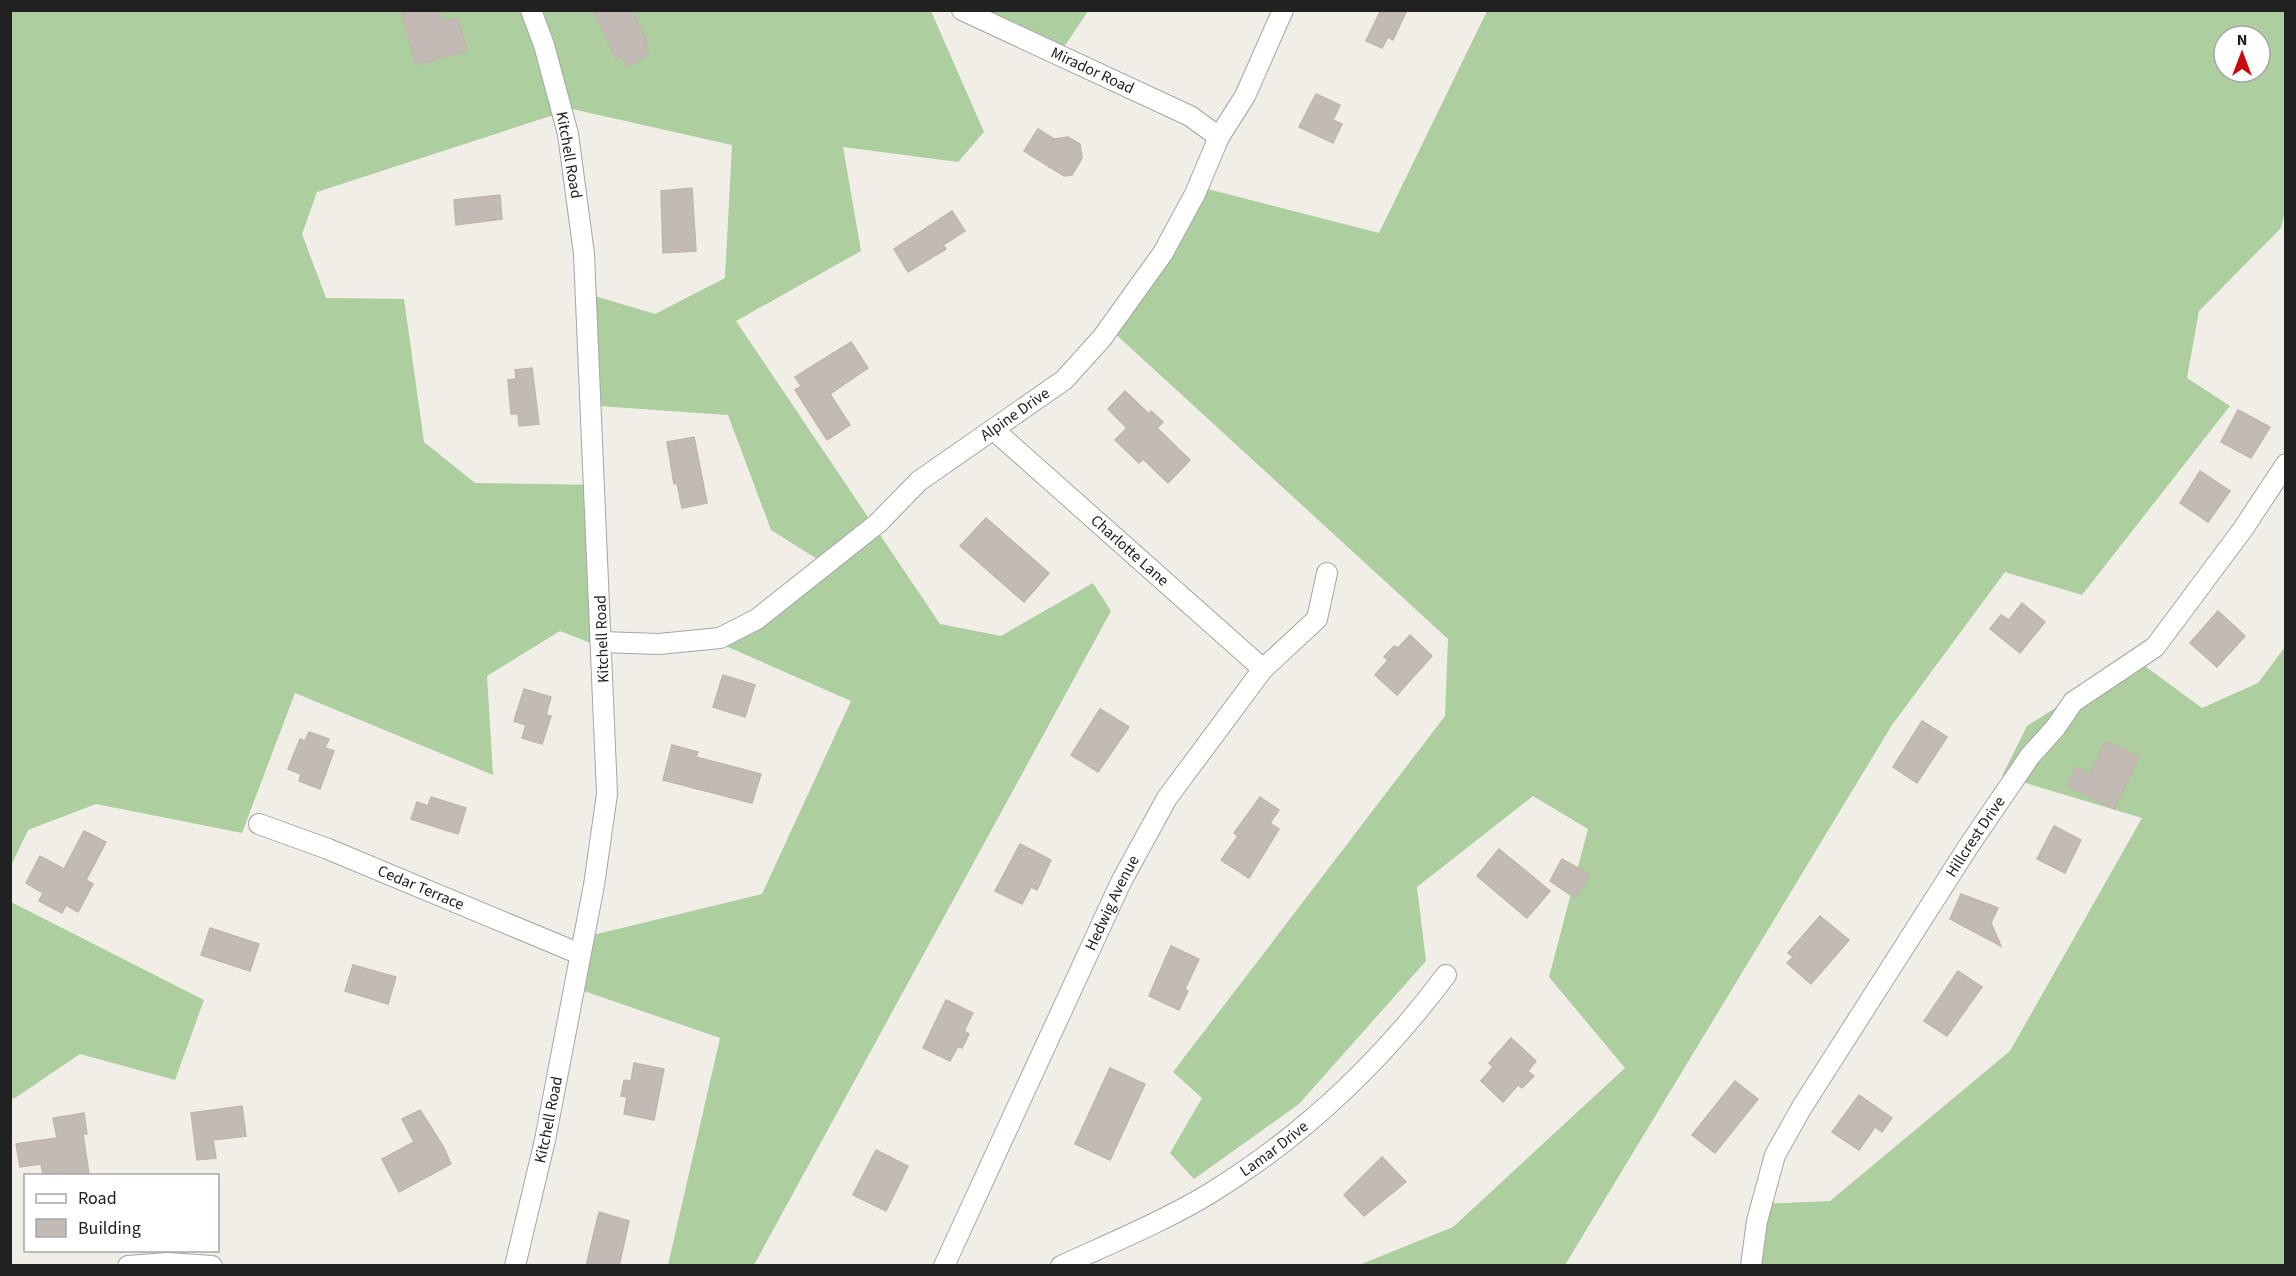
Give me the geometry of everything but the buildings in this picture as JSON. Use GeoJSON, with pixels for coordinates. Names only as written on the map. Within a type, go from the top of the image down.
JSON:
{"type":"FeatureCollection","features":[{"type":"Feature","properties":{"kind":"street","name":"Kitchell Road"},"geometry":{"type":"LineString","coordinates":[[515,1266],[545,1140],[580,954],[606,794],[602,642],[585,278],[577,194],[568,134],[544,45],[531,10]]}},
{"type":"Feature","properties":{"kind":"street","name":"Mirador Road"},"geometry":{"type":"LineString","coordinates":[[962,10],[1190,116],[1219,137]]}},
{"type":"Feature","properties":{"kind":"street","name":"Alpine Drive"},"geometry":{"type":"LineString","coordinates":[[602,642],[659,644],[720,638],[757,619],[878,523],[920,482],[1064,380],[1102,338],[1163,253],[1195,194],[1219,137],[1245,96],[1283,10]]}},
{"type":"Feature","properties":{"kind":"street","name":"Charlotte Lane"},"geometry":{"type":"LineString","coordinates":[[995,430],[1263,669]]}},
{"type":"Feature","properties":{"kind":"street","name":"Hillcrest Drive"},"geometry":{"type":"LineString","coordinates":[[1751,1266],[1757,1221],[1775,1155],[1802,1107],[1968,847],[2030,756],[2056,727],[2073,702],[2155,647],[2243,529],[2286,464]]}},
{"type":"Feature","properties":{"kind":"street","name":"Hedwig Avenue"},"geometry":{"type":"LineString","coordinates":[[944,1266],[1121,882],[1167,798],[1263,669],[1317,619],[1327,573]]}},
{"type":"Feature","properties":{"kind":"street","name":"Cedar Terrace"},"geometry":{"type":"LineString","coordinates":[[259,824],[328,849],[580,954]]}},
{"type":"Feature","properties":{"kind":"street","name":"Lamar Drive"},"geometry":{"type":"LineString","coordinates":[[1061,1266],[1151,1226],[1199,1199],[1283,1143],[1344,1092],[1382,1053],[1446,975]]}},
{"type":"Feature","properties":{"kind":"street"},"geometry":{"type":"LineString","coordinates":[[128,1266],[167,1263],[212,1266]]}},
{"type":"Feature","properties":{"kind":"green space"},"geometry":{"type":"Polygon","coordinates":[[[11,11],[931,11],[984,132],[958,162],[843,147],[861,251],[736,321],[940,624],[1001,636],[1093,583],[1111,611],[754,1265],[668,1265],[720,1038],[581,990],[593,935],[762,894],[851,701],[712,640],[822,562],[771,530],[728,415],[598,406],[588,294],[655,314],[725,278],[732,145],[572,109],[317,192],[302,234],[326,298],[404,299],[424,442],[475,483],[604,485],[611,651],[560,631],[487,676],[493,775],[295,693],[242,833],[96,804],[28,830],[11,866],[11,11]]]}},
{"type":"Feature","properties":{"kind":"green space"},"geometry":{"type":"Polygon","coordinates":[[[973,11],[1088,11],[1058,56],[973,11]]]}},
{"type":"Feature","properties":{"kind":"green space"},"geometry":{"type":"Polygon","coordinates":[[[1487,11],[2285,11],[2285,210],[2281,228],[2199,311],[2187,378],[2230,406],[2082,595],[2005,572],[1892,725],[1565,1265],[1359,1265],[1453,1227],[1625,1068],[1549,977],[1588,829],[1533,796],[1417,887],[1426,961],[1299,1104],[1194,1179],[1170,1153],[1202,1098],[1173,1072],[1445,716],[1448,639],[1110,329],[1200,187],[1379,233],[1487,11]]]}},
{"type":"Feature","properties":{"kind":"green space"},"geometry":{"type":"Polygon","coordinates":[[[2285,647],[2285,1265],[1745,1266],[1759,1204],[1830,1201],[2010,1051],[2142,818],[2002,776],[2027,726],[2134,658],[2202,708],[2258,683],[2285,647]]]}},
{"type":"Feature","properties":{"kind":"green space"},"geometry":{"type":"Polygon","coordinates":[[[11,902],[204,1000],[175,1080],[80,1054],[11,1099],[11,902]]]}}]}
